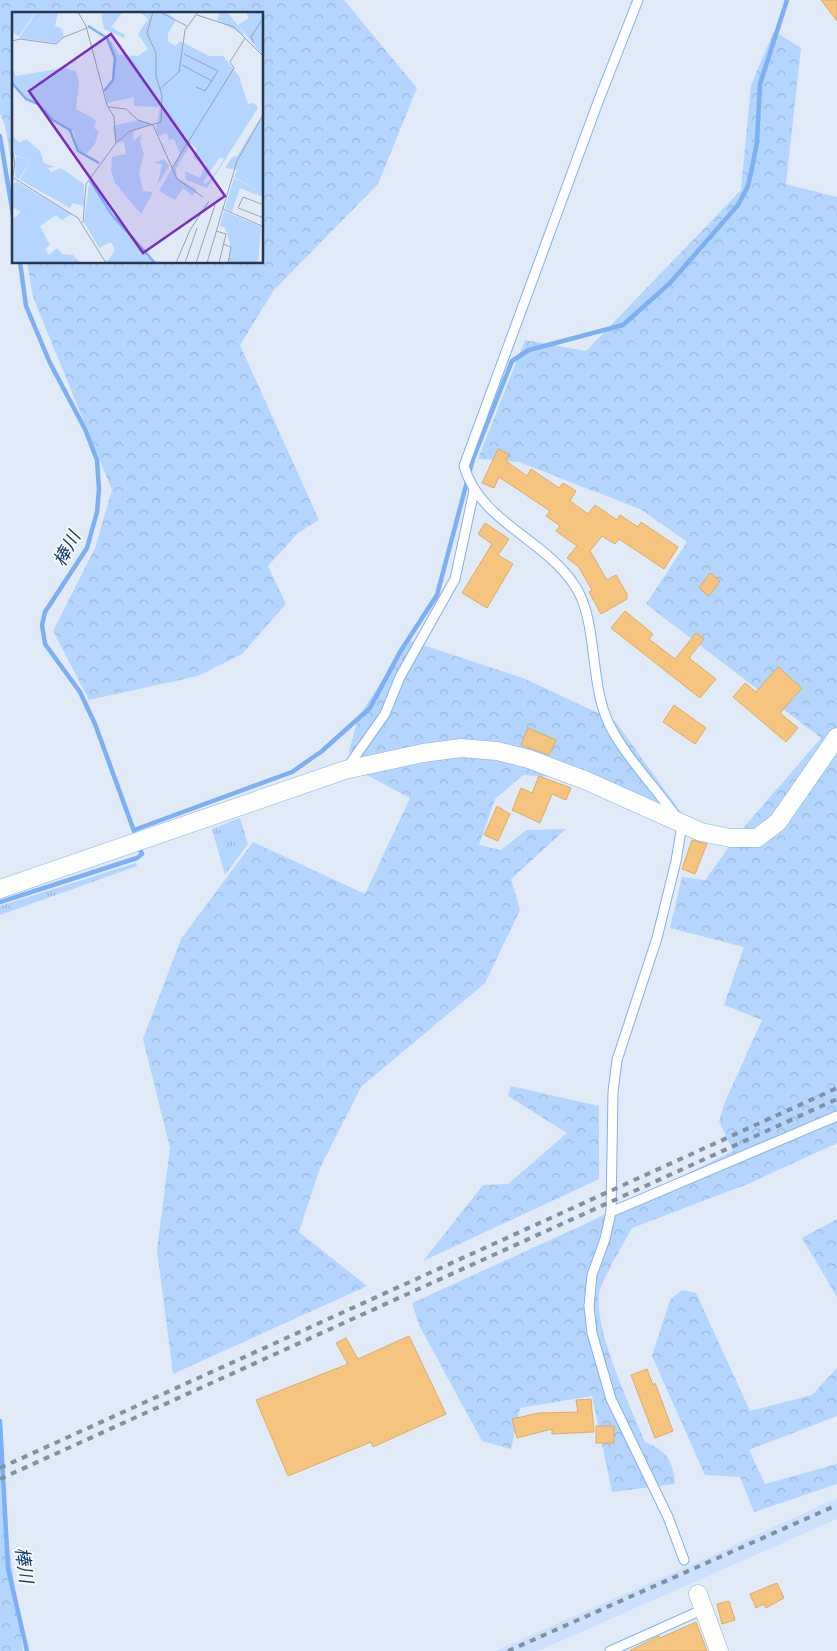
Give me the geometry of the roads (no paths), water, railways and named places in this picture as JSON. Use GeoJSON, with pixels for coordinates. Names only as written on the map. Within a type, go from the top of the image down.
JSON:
{"type":"FeatureCollection","features":[{"type":"Feature","properties":{"kind":"street"},"geometry":{"type":"LineString","coordinates":[[0,889],[345,770],[423,753],[461,748],[498,751],[529,759],[587,781],[682,825],[730,838],[757,838],[778,822],[837,736]]}},
{"type":"Feature","properties":{"kind":"street"},"geometry":{"type":"LineString","coordinates":[[701,1601],[719,1651]]}},
{"type":"Feature","properties":{"kind":"lane"},"geometry":{"type":"LineString","coordinates":[[638,0],[464,466],[474,491],[485,504],[558,566],[575,585],[585,605],[597,691],[607,720],[628,754],[682,825],[676,862],[657,938],[617,1060],[613,1092],[611,1212],[605,1239],[592,1275],[589,1306],[592,1333],[611,1399],[664,1509],[684,1560]]}},
{"type":"Feature","properties":{"kind":"lane"},"geometry":{"type":"LineString","coordinates":[[345,770],[385,714],[400,677],[455,579],[474,491]]}},
{"type":"Feature","properties":{"kind":"lane"},"geometry":{"type":"LineString","coordinates":[[611,1212],[837,1116]]}},
{"type":"Feature","properties":{"kind":"lane"},"geometry":{"type":"LineString","coordinates":[[610,1651],[701,1601]]}},
{"type":"Feature","properties":{"kind":"waterway"},"geometry":{"type":"LineString","coordinates":[[134,830],[292,772],[322,751],[370,708],[400,652],[437,595],[473,459],[512,361],[529,350],[623,325],[670,283],[738,205],[748,186],[757,142],[760,84],[787,0]]}},
{"type":"Feature","properties":{"kind":"waterway","name":"棒川"},"geometry":{"type":"LineString","coordinates":[[0,136],[12,209]]}},
{"type":"Feature","properties":{"kind":"waterway","name":"棒川"},"geometry":{"type":"LineString","coordinates":[[20,264],[26,306],[50,363],[85,429],[97,460],[99,489],[97,512],[87,548],[45,612],[42,625],[45,644],[80,692],[95,724],[134,831]]}},
{"type":"Feature","properties":{"kind":"waterway","name":"棒川"},"geometry":{"type":"LineString","coordinates":[[0,902],[137,858],[142,854],[139,847]]}},
{"type":"Feature","properties":{"kind":"waterway","name":"棒川"},"geometry":{"type":"LineString","coordinates":[[0,1421],[8,1568],[27,1651]]}},
{"type":"Feature","properties":{"kind":"railway"},"geometry":{"type":"LineString","coordinates":[[0,1468],[837,1088]]}},
{"type":"Feature","properties":{"kind":"railway"},"geometry":{"type":"LineString","coordinates":[[0,1479],[837,1099]]}},
{"type":"Feature","properties":{"kind":"railway"},"geometry":{"type":"LineString","coordinates":[[508,1651],[837,1505]]}}]}
